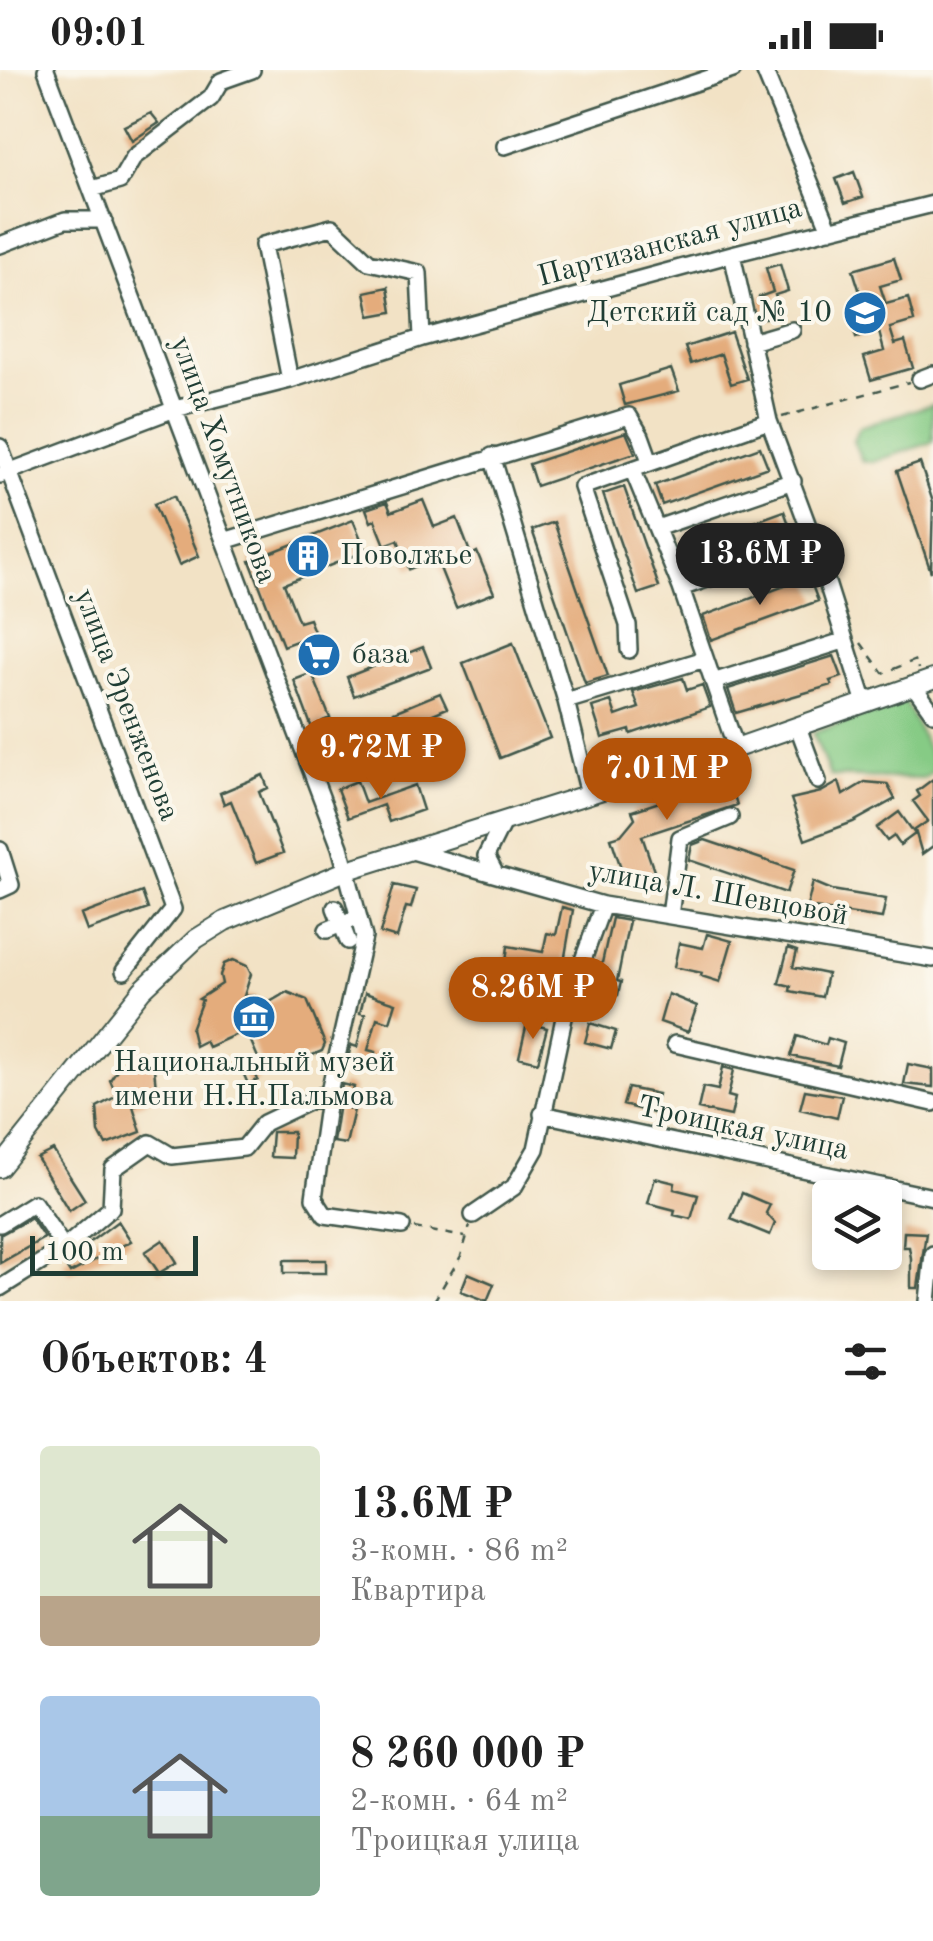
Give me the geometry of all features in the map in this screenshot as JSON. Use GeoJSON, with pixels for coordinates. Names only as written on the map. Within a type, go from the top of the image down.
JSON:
{"type":"FeatureCollection","features":[{"type":"Feature","properties":{"kind":"main road"},"geometry":{"type":"LineString","coordinates":[[0,1168],[168,962],[196,938],[225,921],[348,870],[736,748],[922,683]]}},
{"type":"Feature","properties":{"kind":"street","name":"улица Хомутникова"},"geometry":{"type":"LineString","coordinates":[[46,70],[348,870],[364,936],[329,1092],[314,1198],[325,1216],[402,1226]]}},
{"type":"Feature","properties":{"kind":"street"},"geometry":{"type":"LineString","coordinates":[[92,189],[120,182],[134,156],[212,98],[221,81],[252,70]]}},
{"type":"Feature","properties":{"kind":"street"},"geometry":{"type":"LineString","coordinates":[[506,146],[732,70]]}},
{"type":"Feature","properties":{"kind":"street"},"geometry":{"type":"LineString","coordinates":[[764,70],[830,230]]}},
{"type":"Feature","properties":{"kind":"street","name":"Партизанская улица"},"geometry":{"type":"LineString","coordinates":[[4,473],[176,409],[732,254],[933,204]]}},
{"type":"Feature","properties":{"kind":"street"},"geometry":{"type":"LineString","coordinates":[[0,245],[65,220],[104,220]]}},
{"type":"Feature","properties":{"kind":"street"},"geometry":{"type":"LineString","coordinates":[[290,380],[263,245],[332,226],[369,262],[418,273],[422,338]]}},
{"type":"Feature","properties":{"kind":"street"},"geometry":{"type":"LineString","coordinates":[[732,254],[770,421],[814,542],[865,703]]}},
{"type":"Feature","properties":{"kind":"street"},"geometry":{"type":"LineString","coordinates":[[751,342],[792,330]]}},
{"type":"Feature","properties":{"kind":"street"},"geometry":{"type":"LineString","coordinates":[[224,540],[628,416],[650,461]]}},
{"type":"Feature","properties":{"kind":"street"},"geometry":{"type":"LineString","coordinates":[[629,650],[628,625],[582,487],[770,421]]}},
{"type":"Feature","properties":{"kind":"street","name":"улица Эренженова"},"geometry":{"type":"LineString","coordinates":[[0,447],[4,473],[173,910],[124,970]]}},
{"type":"Feature","properties":{"kind":"street"},"geometry":{"type":"LineString","coordinates":[[492,456],[566,701],[589,794]]}},
{"type":"Feature","properties":{"kind":"street"},"geometry":{"type":"LineString","coordinates":[[633,471],[681,588],[736,748]]}},
{"type":"Feature","properties":{"kind":"street"},"geometry":{"type":"LineString","coordinates":[[657,528],[792,481]]}},
{"type":"Feature","properties":{"kind":"street"},"geometry":{"type":"LineString","coordinates":[[681,588],[814,542]]}},
{"type":"Feature","properties":{"kind":"street"},"geometry":{"type":"LineString","coordinates":[[714,682],[843,641]]}},
{"type":"Feature","properties":{"kind":"street"},"geometry":{"type":"LineString","coordinates":[[566,701],[705,659]]}},
{"type":"Feature","properties":{"kind":"street"},"geometry":{"type":"LineString","coordinates":[[922,683],[933,713]]}},
{"type":"Feature","properties":{"kind":"street"},"geometry":{"type":"LineString","coordinates":[[798,726],[818,781]]}},
{"type":"Feature","properties":{"kind":"street"},"geometry":{"type":"LineString","coordinates":[[670,916],[680,838],[730,817]]}},
{"type":"Feature","properties":{"kind":"street"},"geometry":{"type":"LineString","coordinates":[[486,856],[504,822]]}},
{"type":"Feature","properties":{"kind":"street"},"geometry":{"type":"LineString","coordinates":[[463,835],[486,856],[495,873]]}},
{"type":"Feature","properties":{"kind":"street"},"geometry":{"type":"LineString","coordinates":[[0,850],[11,885],[0,890]]}},
{"type":"Feature","properties":{"kind":"street","name":"улица Л. Шевцовой"},"geometry":{"type":"LineString","coordinates":[[412,850],[603,905],[933,959]]}},
{"type":"Feature","properties":{"kind":"street"},"geometry":{"type":"LineString","coordinates":[[473,1215],[514,1188],[536,1149],[566,1004],[603,905]]}},
{"type":"Feature","properties":{"kind":"street"},"geometry":{"type":"LineString","coordinates":[[348,941],[335,920],[359,916]]}},
{"type":"Feature","properties":{"kind":"street"},"geometry":{"type":"LineString","coordinates":[[675,1044],[933,1103]]}},
{"type":"Feature","properties":{"kind":"street"},"geometry":{"type":"LineString","coordinates":[[0,1288],[64,1248],[111,1208],[112,1169],[150,1144],[172,1156],[244,1148],[264,1123],[329,1092]]}},
{"type":"Feature","properties":{"kind":"street","name":"Троицкая улица"},"geometry":{"type":"LineString","coordinates":[[542,1114],[933,1198]]}},
{"type":"Feature","properties":{"kind":"street"},"geometry":{"type":"LineString","coordinates":[[0,1224],[34,1202],[64,1248]]}},
{"type":"Feature","properties":{"kind":"street"},"geometry":{"type":"LineString","coordinates":[[928,1301],[933,1254]]}},
{"type":"Feature","properties":{"kind":"path"},"geometry":{"type":"LineString","coordinates":[[770,421],[927,376]]}},
{"type":"Feature","properties":{"kind":"path"},"geometry":{"type":"LineString","coordinates":[[862,644],[882,673],[916,660],[922,683]]}},
{"type":"Feature","properties":{"kind":"path"},"geometry":{"type":"LineString","coordinates":[[434,1301],[461,1256],[473,1215]]}},
{"type":"Feature","properties":{"kind":"path"},"geometry":{"type":"LineString","coordinates":[[402,1226],[466,1238]]}},
{"type":"Feature","properties":{"kind":"green space"},"geometry":{"type":"Polygon","coordinates":[[[933,404],[933,442],[872,462],[862,461],[853,441],[859,427],[933,404]]]}},
{"type":"Feature","properties":{"kind":"green space"},"geometry":{"type":"Polygon","coordinates":[[[905,701],[933,760],[933,772],[922,779],[830,776],[813,733],[905,701]]]}},
{"type":"Feature","properties":{"kind":"building"},"geometry":{"type":"Polygon","coordinates":[[[151,113],[159,123],[132,141],[124,126],[151,113]]]}},
{"type":"Feature","properties":{"kind":"building"},"geometry":{"type":"Polygon","coordinates":[[[854,172],[863,197],[845,203],[836,179],[854,172]]]}},
{"type":"Feature","properties":{"kind":"building"},"geometry":{"type":"Polygon","coordinates":[[[894,258],[901,280],[880,286],[886,304],[908,298],[914,321],[890,328],[895,344],[905,341],[913,368],[871,380],[864,357],[884,351],[879,332],[856,338],[849,313],[865,308],[853,270],[894,258]]]}},
{"type":"Feature","properties":{"kind":"building"},"geometry":{"type":"Polygon","coordinates":[[[780,264],[788,291],[775,295],[780,314],[765,318],[759,297],[773,292],[766,268],[780,264]]]}},
{"type":"Feature","properties":{"kind":"building"},"geometry":{"type":"Polygon","coordinates":[[[388,287],[392,312],[370,316],[365,292],[388,287]]]}},
{"type":"Feature","properties":{"kind":"building"},"geometry":{"type":"Polygon","coordinates":[[[731,332],[747,379],[731,384],[721,354],[691,364],[685,347],[731,332]]]}},
{"type":"Feature","properties":{"kind":"building"},"geometry":{"type":"Polygon","coordinates":[[[671,369],[679,391],[625,405],[619,385],[671,369]]]}},
{"type":"Feature","properties":{"kind":"building"},"geometry":{"type":"Polygon","coordinates":[[[626,432],[635,453],[536,486],[529,464],[626,432]]]}},
{"type":"Feature","properties":{"kind":"building"},"geometry":{"type":"Polygon","coordinates":[[[760,447],[768,467],[662,505],[655,485],[760,447]]]}},
{"type":"Feature","properties":{"kind":"building"},"geometry":{"type":"Polygon","coordinates":[[[920,463],[933,502],[931,572],[897,471],[920,463]]]}},
{"type":"Feature","properties":{"kind":"building"},"geometry":{"type":"Polygon","coordinates":[[[624,487],[659,587],[638,594],[603,494],[624,487]]]}},
{"type":"Feature","properties":{"kind":"building"},"geometry":{"type":"Polygon","coordinates":[[[174,496],[199,556],[179,565],[154,504],[174,496]]]}},
{"type":"Feature","properties":{"kind":"building"},"geometry":{"type":"Polygon","coordinates":[[[423,500],[434,527],[457,518],[471,555],[477,552],[494,593],[456,608],[436,558],[409,569],[398,540],[385,545],[366,509],[387,502],[391,512],[423,500]]]}},
{"type":"Feature","properties":{"kind":"building"},"geometry":{"type":"Polygon","coordinates":[[[784,511],[792,532],[686,571],[678,550],[784,511]]]}},
{"type":"Feature","properties":{"kind":"building","name":"Поволжье"},"geometry":{"type":"Polygon","coordinates":[[[353,520],[366,551],[284,584],[299,622],[309,619],[315,634],[283,646],[250,561],[353,520]]]}},
{"type":"Feature","properties":{"kind":"building"},"geometry":{"type":"Polygon","coordinates":[[[554,522],[608,676],[585,683],[532,530],[554,522]]]}},
{"type":"Feature","properties":{"kind":"building"},"geometry":{"type":"Polygon","coordinates":[[[809,577],[818,601],[711,640],[703,616],[809,577]]]}},
{"type":"Feature","properties":{"kind":"building"},"geometry":{"type":"Polygon","coordinates":[[[513,643],[550,738],[500,758],[463,663],[513,643]]]}},
{"type":"Feature","properties":{"kind":"building"},"geometry":{"type":"Polygon","coordinates":[[[423,647],[431,667],[354,696],[347,677],[423,647]]]}},
{"type":"Feature","properties":{"kind":"building"},"geometry":{"type":"Polygon","coordinates":[[[834,656],[842,677],[830,681],[832,685],[736,713],[728,689],[834,656]]]}},
{"type":"Feature","properties":{"kind":"building"},"geometry":{"type":"Polygon","coordinates":[[[312,673],[330,718],[323,721],[331,742],[319,747],[294,680],[312,673]]]}},
{"type":"Feature","properties":{"kind":"building"},"geometry":{"type":"Polygon","coordinates":[[[683,678],[687,690],[702,685],[710,707],[631,734],[630,730],[602,738],[592,707],[611,701],[616,716],[639,708],[633,692],[683,678]]]}},
{"type":"Feature","properties":{"kind":"building"},"geometry":{"type":"Polygon","coordinates":[[[440,693],[447,708],[433,714],[448,751],[410,767],[398,738],[404,735],[394,712],[440,693]]]}},
{"type":"Feature","properties":{"kind":"building"},"geometry":{"type":"Polygon","coordinates":[[[263,775],[268,788],[259,792],[283,853],[256,863],[231,801],[224,804],[220,793],[263,775]]]}},
{"type":"Feature","properties":{"kind":"building"},"geometry":{"type":"Polygon","coordinates":[[[729,779],[737,805],[642,836],[654,871],[625,880],[611,838],[621,835],[635,818],[632,811],[729,779]]]}},
{"type":"Feature","properties":{"kind":"building"},"geometry":{"type":"Polygon","coordinates":[[[933,779],[933,846],[922,854],[915,830],[928,821],[913,801],[920,796],[917,791],[933,779]]]}},
{"type":"Feature","properties":{"kind":"building"},"geometry":{"type":"Polygon","coordinates":[[[357,781],[365,803],[415,785],[423,810],[389,822],[383,805],[348,818],[337,789],[357,781]]]}},
{"type":"Feature","properties":{"kind":"building"},"geometry":{"type":"Polygon","coordinates":[[[839,782],[843,795],[865,782],[887,784],[895,799],[853,822],[805,840],[791,799],[821,792],[839,782]]]}},
{"type":"Feature","properties":{"kind":"building"},"geometry":{"type":"Polygon","coordinates":[[[899,812],[915,834],[900,845],[894,836],[887,841],[877,828],[899,812]]]}},
{"type":"Feature","properties":{"kind":"building"},"geometry":{"type":"Polygon","coordinates":[[[705,840],[794,870],[786,893],[689,860],[692,845],[705,840]]]}},
{"type":"Feature","properties":{"kind":"building"},"geometry":{"type":"Polygon","coordinates":[[[813,882],[832,890],[886,899],[882,918],[807,907],[813,882]]]}},
{"type":"Feature","properties":{"kind":"building"},"geometry":{"type":"Polygon","coordinates":[[[394,885],[416,890],[411,908],[406,907],[397,938],[380,933],[394,885]]]}},
{"type":"Feature","properties":{"kind":"building"},"geometry":{"type":"Polygon","coordinates":[[[142,892],[148,909],[87,931],[81,915],[142,892]]]}},
{"type":"Feature","properties":{"kind":"building"},"geometry":{"type":"Polygon","coordinates":[[[562,907],[573,910],[564,962],[568,963],[566,973],[506,961],[508,946],[543,952],[547,933],[556,935],[562,907]]]}},
{"type":"Feature","properties":{"kind":"building"},"geometry":{"type":"Polygon","coordinates":[[[612,918],[629,921],[617,981],[621,982],[618,995],[596,990],[612,918]]]}},
{"type":"Feature","properties":{"kind":"building"},"geometry":{"type":"Polygon","coordinates":[[[707,934],[732,941],[720,982],[674,967],[679,943],[703,948],[707,934]]]}},
{"type":"Feature","properties":{"kind":"building"},"geometry":{"type":"Polygon","coordinates":[[[788,948],[797,951],[793,967],[827,974],[822,997],[790,991],[791,986],[779,983],[788,948]]]}},
{"type":"Feature","properties":{"kind":"building","name":"Национальный музей имени Н.Н.Пальмова"},"geometry":{"type":"Polygon","coordinates":[[[233,960],[247,966],[251,974],[244,996],[255,996],[260,1003],[268,1003],[287,992],[307,1000],[325,1044],[322,1051],[271,1073],[252,1065],[258,1080],[248,1084],[241,1068],[259,1060],[246,1030],[208,1047],[205,1041],[195,1046],[191,1029],[202,1000],[199,999],[222,984],[224,964],[233,960]]]}},
{"type":"Feature","properties":{"kind":"building"},"geometry":{"type":"Polygon","coordinates":[[[365,993],[396,1003],[390,1022],[377,1018],[368,1050],[376,1052],[372,1066],[348,1059],[351,1045],[357,1047],[365,1014],[360,1013],[365,993]]]}},
{"type":"Feature","properties":{"kind":"building"},"geometry":{"type":"Polygon","coordinates":[[[668,994],[697,1006],[688,1032],[660,1022],[668,994]]]}},
{"type":"Feature","properties":{"kind":"building"},"geometry":{"type":"Polygon","coordinates":[[[527,1023],[547,1028],[538,1062],[519,1057],[527,1023]]]}},
{"type":"Feature","properties":{"kind":"building"},"geometry":{"type":"Polygon","coordinates":[[[590,1023],[616,1031],[611,1049],[585,1042],[590,1023]]]}},
{"type":"Feature","properties":{"kind":"building"},"geometry":{"type":"Polygon","coordinates":[[[797,1036],[826,1045],[828,1038],[844,1043],[838,1066],[791,1056],[797,1036]]]}},
{"type":"Feature","properties":{"kind":"building"},"geometry":{"type":"Polygon","coordinates":[[[147,1057],[154,1069],[157,1096],[133,1106],[141,1132],[106,1145],[99,1132],[97,1107],[117,1096],[110,1080],[118,1068],[147,1057]]]}},
{"type":"Feature","properties":{"kind":"building"},"geometry":{"type":"Polygon","coordinates":[[[908,1064],[933,1069],[933,1087],[904,1084],[908,1064]]]}},
{"type":"Feature","properties":{"kind":"building"},"geometry":{"type":"Polygon","coordinates":[[[723,1067],[734,1070],[728,1096],[735,1098],[731,1116],[698,1109],[703,1087],[718,1090],[723,1067]]]}},
{"type":"Feature","properties":{"kind":"building"},"geometry":{"type":"Polygon","coordinates":[[[342,1084],[354,1087],[349,1109],[354,1110],[346,1144],[333,1142],[342,1084]]]}},
{"type":"Feature","properties":{"kind":"building"},"geometry":{"type":"Polygon","coordinates":[[[628,1088],[658,1094],[653,1113],[623,1105],[628,1088]]]}},
{"type":"Feature","properties":{"kind":"building"},"geometry":{"type":"Polygon","coordinates":[[[805,1090],[842,1096],[837,1118],[800,1109],[805,1090]]]}},
{"type":"Feature","properties":{"kind":"building"},"geometry":{"type":"Polygon","coordinates":[[[272,1132],[293,1132],[292,1158],[270,1157],[272,1132]]]}},
{"type":"Feature","properties":{"kind":"building"},"geometry":{"type":"Polygon","coordinates":[[[53,1150],[85,1200],[69,1211],[37,1158],[53,1150]]]}},
{"type":"Feature","properties":{"kind":"building"},"geometry":{"type":"Polygon","coordinates":[[[655,1178],[675,1183],[674,1189],[698,1195],[691,1219],[648,1203],[655,1178]]]}},
{"type":"Feature","properties":{"kind":"building"},"geometry":{"type":"Polygon","coordinates":[[[742,1193],[770,1205],[766,1213],[775,1223],[770,1235],[731,1219],[742,1193]]]}},
{"type":"Feature","properties":{"kind":"building"},"geometry":{"type":"Polygon","coordinates":[[[31,1218],[44,1238],[0,1263],[0,1235],[31,1218]]]}},
{"type":"Feature","properties":{"kind":"building"},"geometry":{"type":"Polygon","coordinates":[[[118,1221],[131,1241],[70,1273],[63,1262],[118,1221]]]}},
{"type":"Feature","properties":{"kind":"building"},"geometry":{"type":"Polygon","coordinates":[[[904,1232],[926,1233],[918,1288],[911,1288],[911,1258],[909,1247],[903,1247],[904,1232]]]}},
{"type":"Feature","properties":{"kind":"building"},"geometry":{"type":"Polygon","coordinates":[[[163,1240],[177,1262],[159,1273],[145,1252],[163,1240]]]}},
{"type":"Feature","properties":{"kind":"building"},"geometry":{"type":"Polygon","coordinates":[[[284,1260],[326,1260],[326,1273],[284,1273],[284,1260]]]}},
{"type":"Feature","properties":{"kind":"building"},"geometry":{"type":"Polygon","coordinates":[[[468,1273],[494,1284],[487,1301],[461,1291],[468,1273]]]}},
{"type":"Feature","properties":{"kind":"place","name":"Детский сад № 10"},"geometry":{"type":"Point","coordinates":[865,313]}},
{"type":"Feature","properties":{"kind":"place","name":"Поволжье"},"geometry":{"type":"Point","coordinates":[308,556]}},
{"type":"Feature","properties":{"kind":"place","name":"база"},"geometry":{"type":"Point","coordinates":[319,655]}},
{"type":"Feature","properties":{"kind":"place","name":"Национальный музей имени Н.Н.Пальмова"},"geometry":{"type":"Point","coordinates":[254,1017]}}]}
